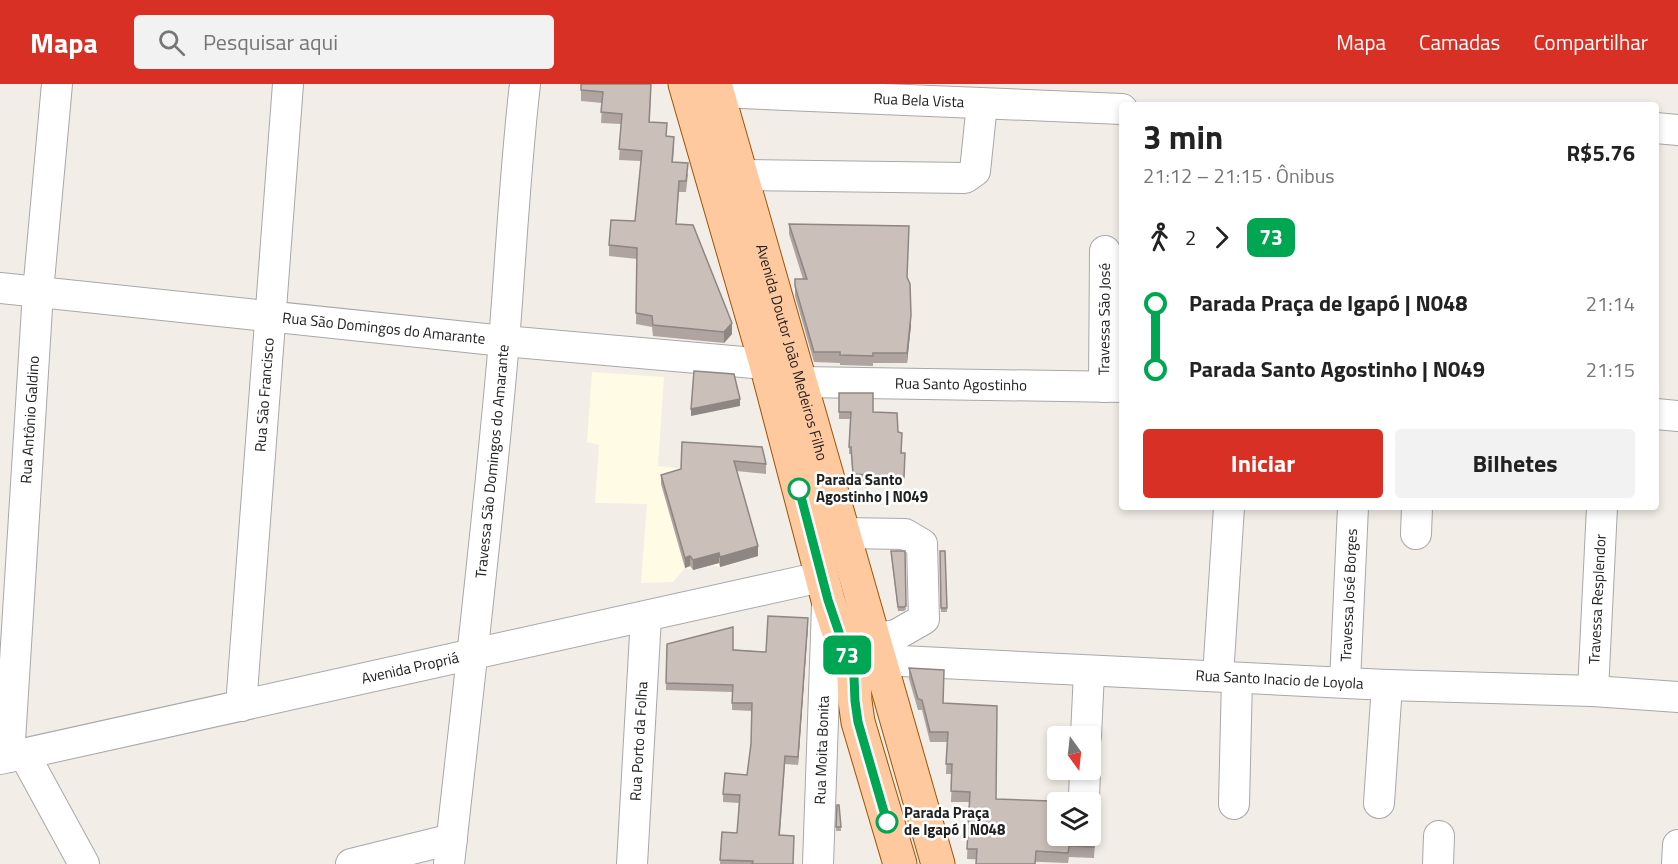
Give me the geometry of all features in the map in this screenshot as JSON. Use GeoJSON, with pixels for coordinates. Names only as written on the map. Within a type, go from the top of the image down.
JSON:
{"type":"FeatureCollection","features":[{"type":"Feature","properties":{"kind":"main road","name":"Avenida Doutor João Medeiros Filho"},"geometry":{"type":"LineString","coordinates":[[685,84],[766,364],[824,588],[870,659]]}},
{"type":"Feature","properties":{"kind":"main road","name":"Avenida Doutor João Medeiros Filho"},"geometry":{"type":"LineString","coordinates":[[716,88],[844,533],[870,659],[855,701],[858,722],[894,845]]}},
{"type":"Feature","properties":{"kind":"main road"},"geometry":{"type":"LineString","coordinates":[[870,659],[876,726],[893,781],[898,788],[917,795],[938,864]]}},
{"type":"Feature","properties":{"kind":"main road"},"geometry":{"type":"LineString","coordinates":[[894,845],[914,843],[919,849],[924,864]]}},
{"type":"Feature","properties":{"kind":"street","name":"Rua Antônio Galdino"},"geometry":{"type":"LineString","coordinates":[[11,757],[38,292],[57,84]]}},
{"type":"Feature","properties":{"kind":"street","name":"Rua São Francisco"},"geometry":{"type":"LineString","coordinates":[[241,706],[288,84]]}},
{"type":"Feature","properties":{"kind":"street","name":"Travessa São Domingos do Amarante"},"geometry":{"type":"LineString","coordinates":[[450,852],[473,655],[504,341],[515,167],[525,84]]}},
{"type":"Feature","properties":{"kind":"street","name":"Rua Bela Vista"},"geometry":{"type":"LineString","coordinates":[[716,88],[982,104],[1119,109]]}},
{"type":"Feature","properties":{"kind":"street"},"geometry":{"type":"LineString","coordinates":[[742,175],[965,178],[975,171],[982,104]]}},
{"type":"Feature","properties":{"kind":"street"},"geometry":{"type":"LineString","coordinates":[[1659,129],[1678,130]]}},
{"type":"Feature","properties":{"kind":"street","name":"Travessa São José"},"geometry":{"type":"LineString","coordinates":[[1105,251],[1113,387]]}},
{"type":"Feature","properties":{"kind":"street","name":"Rua São Domingos do Amarante"},"geometry":{"type":"LineString","coordinates":[[0,288],[504,341],[766,364]]}},
{"type":"Feature","properties":{"kind":"street","name":"Rua Santo Agostinho"},"geometry":{"type":"LineString","coordinates":[[801,381],[1113,387]]}},
{"type":"Feature","properties":{"kind":"street"},"geometry":{"type":"LineString","coordinates":[[1659,414],[1678,416]]}},
{"type":"Feature","properties":{"kind":"street"},"geometry":{"type":"LineString","coordinates":[[1229,510],[1228,677],[1234,804]]}},
{"type":"Feature","properties":{"kind":"street","name":"Travessa José Borges"},"geometry":{"type":"LineString","coordinates":[[1345,682],[1353,510]]}},
{"type":"Feature","properties":{"kind":"street","name":"Travessa Resplendor"},"geometry":{"type":"LineString","coordinates":[[1593,691],[1602,510]]}},
{"type":"Feature","properties":{"kind":"street"},"geometry":{"type":"LineString","coordinates":[[844,533],[906,534],[922,544],[924,619],[932,663]]}},
{"type":"Feature","properties":{"kind":"street","name":"Avenida Propriá"},"geometry":{"type":"LineString","coordinates":[[11,757],[646,617],[824,588]]}},
{"type":"Feature","properties":{"kind":"street","name":"Rua Moita Bonita"},"geometry":{"type":"LineString","coordinates":[[818,864],[824,588]]}},
{"type":"Feature","properties":{"kind":"street","name":"Rua Porto da Folha"},"geometry":{"type":"LineString","coordinates":[[632,864],[646,617]]}},
{"type":"Feature","properties":{"kind":"street"},"geometry":{"type":"LineString","coordinates":[[870,659],[896,635],[924,619]]}},
{"type":"Feature","properties":{"kind":"street","name":"Rua Santo Inacio de Loyola"},"geometry":{"type":"LineString","coordinates":[[870,659],[1089,672],[1593,691],[1678,697]]}},
{"type":"Feature","properties":{"kind":"street"},"geometry":{"type":"LineString","coordinates":[[1086,726],[1089,672]]}},
{"type":"Feature","properties":{"kind":"street"},"geometry":{"type":"LineString","coordinates":[[1379,803],[1387,685]]}},
{"type":"Feature","properties":{"kind":"street"},"geometry":{"type":"LineString","coordinates":[[11,757],[84,864]]}},
{"type":"Feature","properties":{"kind":"street"},"geometry":{"type":"LineString","coordinates":[[1677,864],[1678,845]]}},
{"type":"Feature","properties":{"kind":"street"},"geometry":{"type":"LineString","coordinates":[[351,864],[450,852]]}},
{"type":"Feature","properties":{"kind":"shaded area"},"geometry":{"type":"Polygon","coordinates":[[[592,372],[664,377],[658,466],[734,474],[758,556],[720,567],[711,565],[693,570],[685,568],[673,582],[641,583],[647,504],[595,503],[599,445],[587,442],[592,372]]]}},
{"type":"Feature","properties":{"kind":"building"},"geometry":{"type":"Polygon","coordinates":[[[581,84],[651,84],[649,122],[667,123],[666,136],[674,137],[672,162],[688,163],[686,181],[679,181],[676,224],[693,225],[732,323],[724,332],[653,325],[652,316],[636,313],[637,248],[609,245],[611,220],[635,221],[642,151],[619,149],[622,114],[601,112],[603,92],[581,90],[581,84]]]}},
{"type":"Feature","properties":{"kind":"building"},"geometry":{"type":"Polygon","coordinates":[[[789,224],[909,226],[907,277],[910,284],[911,315],[907,353],[873,353],[873,356],[814,352],[795,286],[795,279],[807,279],[789,224]]]}},
{"type":"Feature","properties":{"kind":"building"},"geometry":{"type":"Polygon","coordinates":[[[694,371],[734,374],[740,399],[691,409],[694,371]]]}},
{"type":"Feature","properties":{"kind":"building"},"geometry":{"type":"Polygon","coordinates":[[[839,393],[873,393],[873,412],[897,413],[898,432],[902,433],[901,453],[905,453],[904,477],[853,474],[851,447],[849,447],[851,412],[839,412],[839,393]]]}},
{"type":"Feature","properties":{"kind":"building"},"geometry":{"type":"Polygon","coordinates":[[[682,442],[762,447],[766,464],[734,461],[758,546],[720,557],[719,553],[693,560],[690,556],[685,558],[661,475],[681,469],[682,442]]]}},
{"type":"Feature","properties":{"kind":"building"},"geometry":{"type":"Polygon","coordinates":[[[891,551],[905,551],[906,606],[904,607],[898,607],[891,551]]]}},
{"type":"Feature","properties":{"kind":"building"},"geometry":{"type":"Polygon","coordinates":[[[940,551],[945,551],[947,608],[941,608],[940,551]]]}},
{"type":"Feature","properties":{"kind":"building"},"geometry":{"type":"Polygon","coordinates":[[[768,616],[808,618],[798,757],[785,756],[779,835],[794,836],[793,864],[752,864],[753,861],[720,860],[722,832],[737,833],[740,795],[723,794],[725,773],[747,775],[751,744],[752,703],[732,703],[733,685],[666,683],[667,644],[733,627],[733,650],[766,652],[768,616]]]}},
{"type":"Feature","properties":{"kind":"building"},"geometry":{"type":"Polygon","coordinates":[[[909,668],[944,670],[943,703],[997,706],[996,799],[1047,801],[1047,846],[1069,846],[1068,853],[1036,851],[1035,864],[976,864],[977,849],[967,849],[970,792],[951,791],[952,764],[946,764],[948,732],[930,732],[922,700],[918,699],[909,668]]]}},
{"type":"Feature","properties":{"kind":"building"},"geometry":{"type":"Polygon","coordinates":[[[837,805],[839,805],[841,827],[836,827],[837,805]]]}},
{"type":"Feature","properties":{"kind":"bus line","name":"73"},"geometry":{"type":"LineString","coordinates":[[799,489],[828,600],[854,677],[858,722],[887,822]]}},
{"type":"Feature","properties":{"kind":"place","name":"Parada Santo Agostinho | N049"},"geometry":{"type":"Point","coordinates":[799,489]}},
{"type":"Feature","properties":{"kind":"place","name":"Parada Praça de Igapó | N048"},"geometry":{"type":"Point","coordinates":[887,822]}}]}
